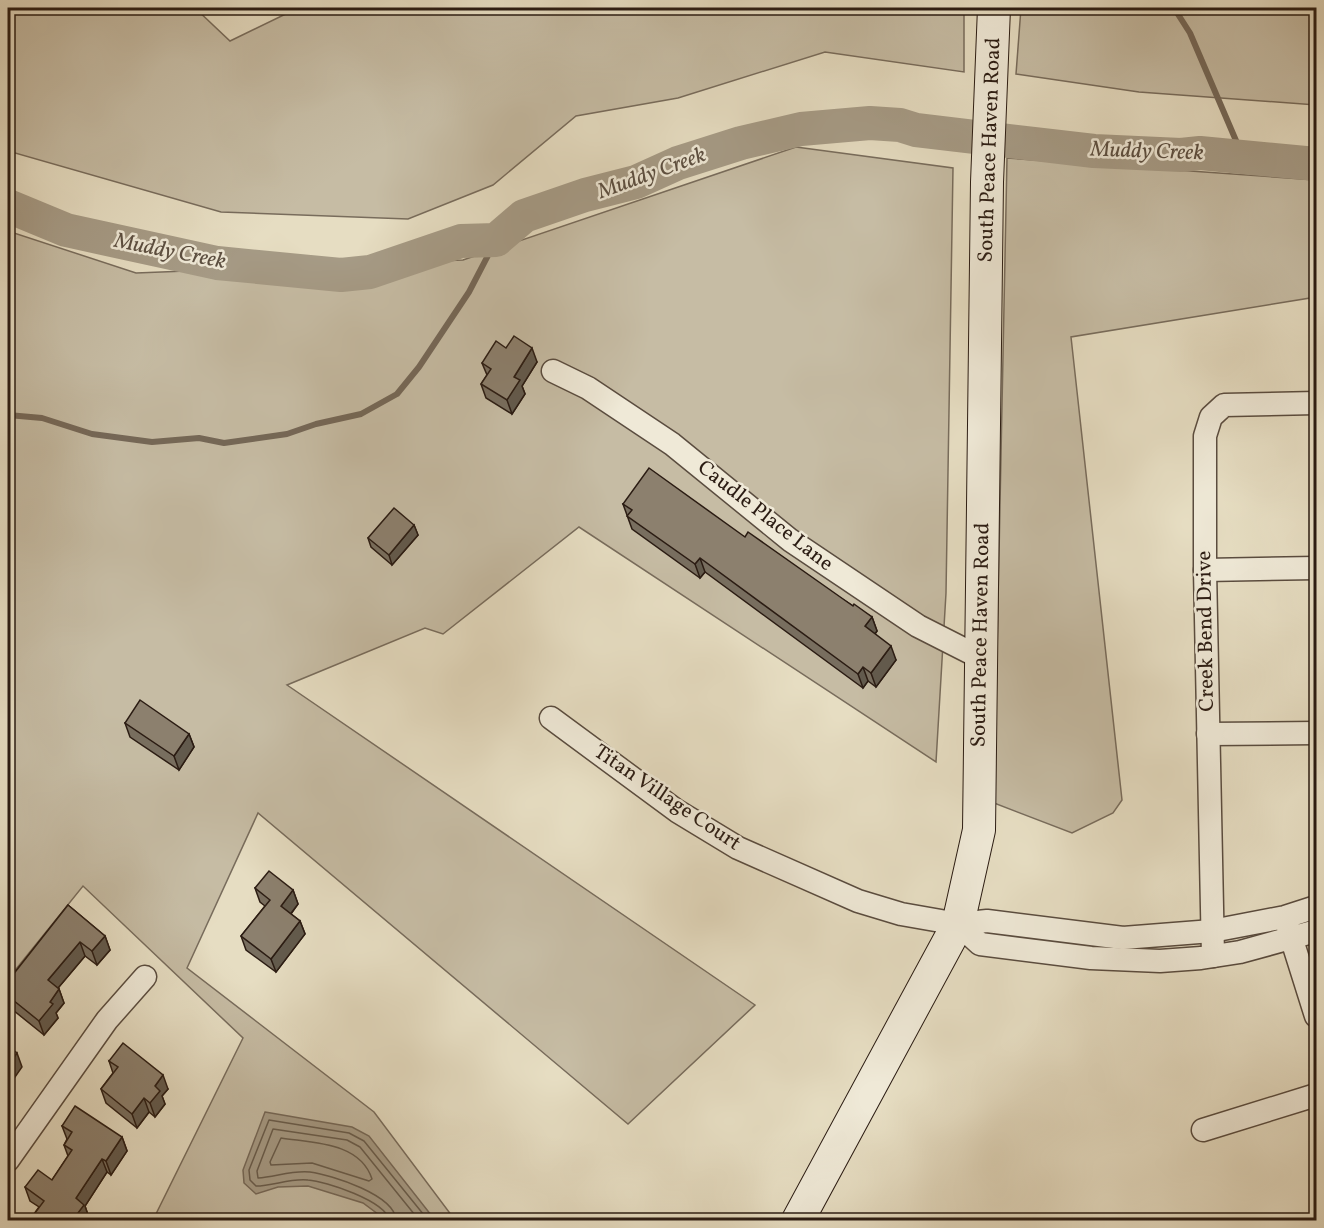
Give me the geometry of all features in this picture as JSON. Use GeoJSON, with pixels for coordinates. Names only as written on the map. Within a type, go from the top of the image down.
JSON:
{"type":"FeatureCollection","features":[{"type":"Feature","properties":{"kind":"main road","name":"South Peace Haven Road"},"geometry":{"type":"LineString","coordinates":[[798,1221],[958,924],[979,830],[987,182],[994,8]]}},
{"type":"Feature","properties":{"kind":"street","name":"Caudle Place Lane"},"geometry":{"type":"LineString","coordinates":[[553,371],[588,388],[672,444],[790,540],[829,567],[918,626],[981,658]]}},
{"type":"Feature","properties":{"kind":"street","name":"Creek Bend Drive"},"geometry":{"type":"LineString","coordinates":[[1213,956],[1205,570],[1205,436],[1211,417],[1224,405],[1317,404]]}},
{"type":"Feature","properties":{"kind":"street"},"geometry":{"type":"LineString","coordinates":[[1205,570],[1317,568]]}},
{"type":"Feature","properties":{"kind":"street","name":"Titan Village Court"},"geometry":{"type":"LineString","coordinates":[[551,718],[677,811],[738,848],[858,901],[902,914],[958,924],[987,921],[1123,938],[1212,931],[1285,917],[1317,907]]}},
{"type":"Feature","properties":{"kind":"street"},"geometry":{"type":"LineString","coordinates":[[1208,734],[1317,733]]}},
{"type":"Feature","properties":{"kind":"street"},"geometry":{"type":"LineString","coordinates":[[1285,917],[1317,1016]]}},
{"type":"Feature","properties":{"kind":"street"},"geometry":{"type":"LineString","coordinates":[[958,924],[980,944],[1017,951],[1090,958],[1160,961],[1213,956],[1317,931]]}},
{"type":"Feature","properties":{"kind":"street"},"geometry":{"type":"LineString","coordinates":[[8,1160],[107,1020],[145,977]]}},
{"type":"Feature","properties":{"kind":"street"},"geometry":{"type":"LineString","coordinates":[[1203,1130],[1317,1095]]}},
{"type":"Feature","properties":{"kind":"shaded area"},"geometry":{"type":"Polygon","coordinates":[[[8,8],[195,8],[230,41],[298,8],[964,8],[964,72],[825,52],[678,98],[576,116],[493,185],[408,219],[221,212],[8,151],[8,8]]]}},
{"type":"Feature","properties":{"kind":"shaded area"},"geometry":{"type":"Polygon","coordinates":[[[1021,8],[1316,8],[1316,105],[1139,92],[1016,74],[1021,8]]]}},
{"type":"Feature","properties":{"kind":"shaded area"},"geometry":{"type":"Polygon","coordinates":[[[796,147],[953,168],[946,593],[936,762],[579,527],[443,634],[425,628],[287,685],[755,1005],[628,1124],[258,813],[187,968],[374,1112],[455,1220],[153,1220],[243,1038],[83,886],[8,979],[8,231],[136,273],[463,260],[796,147]]]}},
{"type":"Feature","properties":{"kind":"shaded area"},"geometry":{"type":"Polygon","coordinates":[[[1007,158],[1316,180],[1316,297],[1071,337],[1122,800],[1113,813],[1072,833],[994,803],[1007,158]]]}},
{"type":"Feature","properties":{"kind":"water"},"geometry":{"type":"Polygon","coordinates":[[[265,1112],[352,1127],[369,1136],[435,1220],[386,1220],[363,1203],[308,1186],[278,1187],[256,1194],[244,1183],[243,1170],[265,1112]]]}},
{"type":"Feature","properties":{"kind":"building"},"geometry":{"type":"Polygon","coordinates":[[[514,336],[532,348],[514,377],[520,380],[507,400],[481,384],[491,369],[482,363],[496,341],[506,348],[514,336]]]}},
{"type":"Feature","properties":{"kind":"building"},"geometry":{"type":"Polygon","coordinates":[[[649,468],[745,537],[748,532],[872,617],[865,626],[891,646],[871,673],[863,667],[858,674],[700,558],[695,564],[627,516],[632,510],[623,504],[649,468]]]}},
{"type":"Feature","properties":{"kind":"building"},"geometry":{"type":"Polygon","coordinates":[[[394,508],[414,525],[389,555],[368,538],[394,508]]]}},
{"type":"Feature","properties":{"kind":"building"},"geometry":{"type":"Polygon","coordinates":[[[140,700],[189,734],[174,756],[125,723],[140,700]]]}},
{"type":"Feature","properties":{"kind":"building"},"geometry":{"type":"Polygon","coordinates":[[[269,871],[293,890],[281,906],[300,921],[271,959],[241,936],[270,900],[255,888],[269,871]]]}},
{"type":"Feature","properties":{"kind":"building"},"geometry":{"type":"Polygon","coordinates":[[[68,905],[105,936],[92,951],[80,942],[48,980],[59,989],[50,1002],[53,1004],[39,1021],[8,996],[8,981],[68,905]]]}},
{"type":"Feature","properties":{"kind":"building"},"geometry":{"type":"Polygon","coordinates":[[[123,1043],[163,1075],[155,1086],[160,1091],[150,1103],[144,1098],[132,1114],[101,1089],[118,1067],[109,1061],[123,1043]]]}},
{"type":"Feature","properties":{"kind":"building"},"geometry":{"type":"Polygon","coordinates":[[[8,1046],[17,1053],[8,1066],[8,1046]]]}},
{"type":"Feature","properties":{"kind":"building"},"geometry":{"type":"Polygon","coordinates":[[[75,1106],[122,1137],[106,1161],[102,1159],[76,1198],[84,1205],[72,1221],[29,1221],[44,1201],[25,1187],[38,1170],[52,1180],[72,1150],[64,1145],[72,1132],[62,1126],[75,1106]]]}},
{"type":"Feature","properties":{"kind":"waterway"},"geometry":{"type":"LineString","coordinates":[[1174,8],[1190,33],[1243,157]]}},
{"type":"Feature","properties":{"kind":"waterway","name":"Muddy Creek"},"geometry":{"type":"LineString","coordinates":[[8,206],[66,230],[217,263],[341,275],[370,272],[461,241],[496,240],[524,216],[585,195],[636,182],[678,163],[741,143],[801,129],[870,123],[900,125],[916,130],[1094,151],[1181,155],[1200,153],[1316,164]]}},
{"type":"Feature","properties":{"kind":"waterway"},"geometry":{"type":"LineString","coordinates":[[8,415],[42,418],[92,434],[152,442],[199,438],[224,443],[287,434],[316,424],[361,414],[397,394],[419,367],[469,292],[496,240]]}}]}
